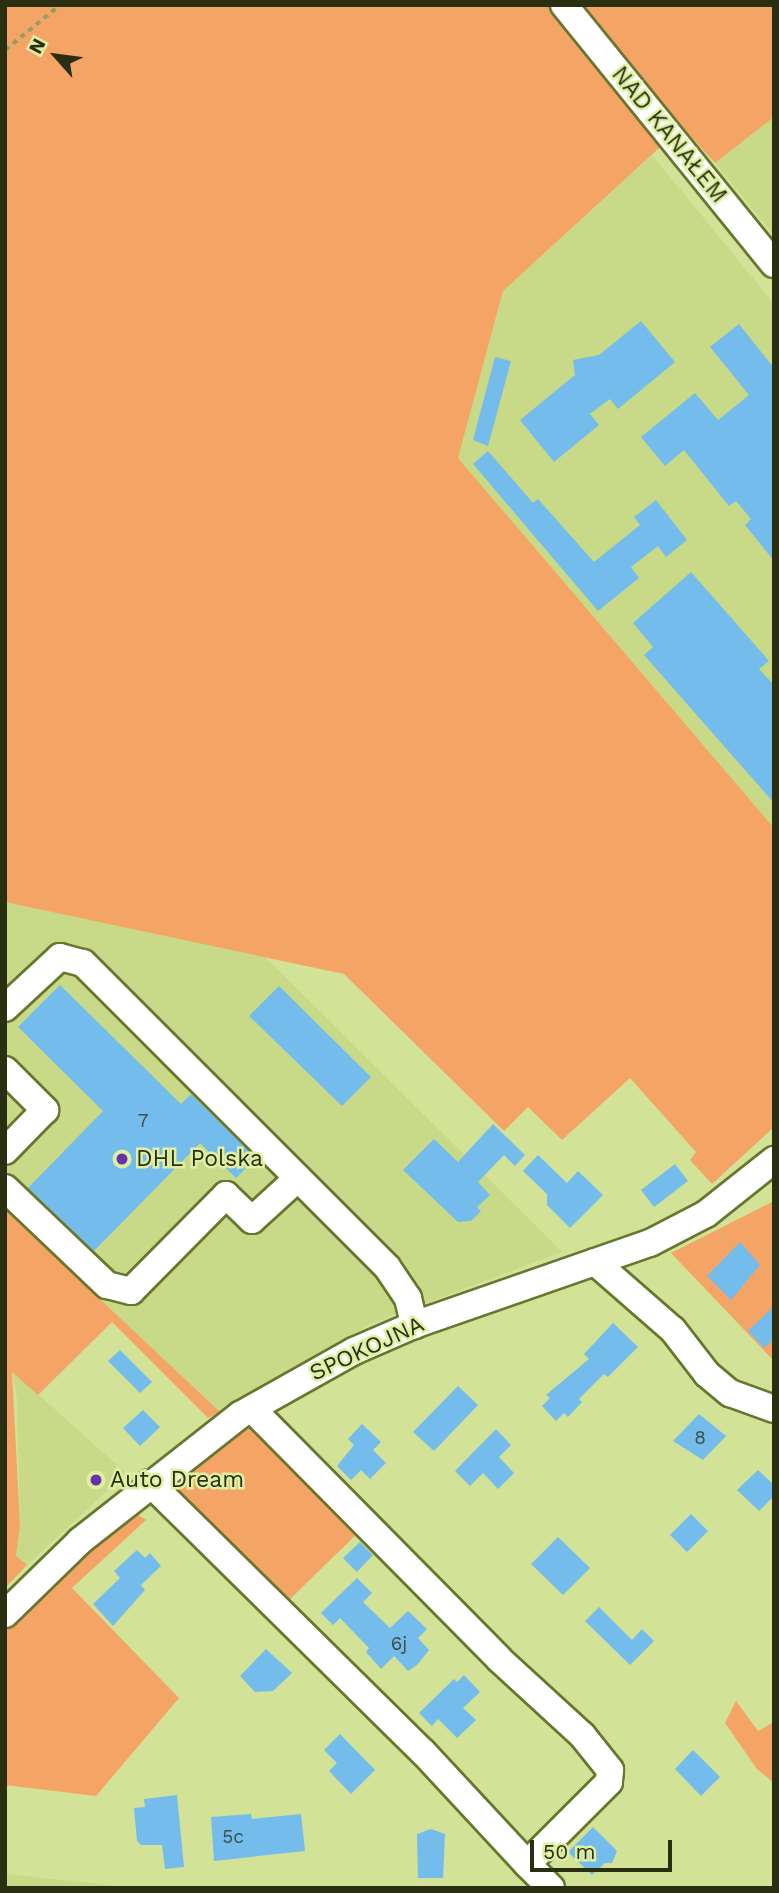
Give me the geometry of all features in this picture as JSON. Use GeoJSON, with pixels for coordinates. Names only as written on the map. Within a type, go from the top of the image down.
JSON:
{"type":"FeatureCollection","features":[{"type":"Feature","properties":{"kind":"street","name":"NAD KANAŁEM"},"geometry":{"type":"LineString","coordinates":[[564,5],[774,264]]}},
{"type":"Feature","properties":{"kind":"street"},"geometry":{"type":"LineString","coordinates":[[5,1009],[60,957],[83,963],[402,1285],[414,1325]]}},
{"type":"Feature","properties":{"kind":"street"},"geometry":{"type":"LineString","coordinates":[[5,1070],[45,1110],[5,1151]]}},
{"type":"Feature","properties":{"kind":"street","name":"SPOKOJNA"},"geometry":{"type":"LineString","coordinates":[[5,1614],[80,1541],[150,1483],[252,1409],[354,1351],[414,1325],[650,1243],[706,1214],[774,1160]]}},
{"type":"Feature","properties":{"kind":"street"},"geometry":{"type":"LineString","coordinates":[[5,1188],[107,1285],[131,1291],[226,1195],[252,1220],[298,1178]]}},
{"type":"Feature","properties":{"kind":"street"},"geometry":{"type":"LineString","coordinates":[[595,1262],[673,1330],[707,1374],[730,1393],[774,1409]]}},
{"type":"Feature","properties":{"kind":"street"},"geometry":{"type":"LineString","coordinates":[[252,1409],[499,1659],[582,1735],[610,1770],[610,1782],[527,1864]]}},
{"type":"Feature","properties":{"kind":"street"},"geometry":{"type":"LineString","coordinates":[[150,1483],[423,1752],[551,1888]]}},
{"type":"Feature","properties":{"kind":"path"},"geometry":{"type":"LineString","coordinates":[[5,50],[60,5]]}},
{"type":"Feature","properties":{"kind":"shaded area"},"geometry":{"type":"Polygon","coordinates":[[[5,5],[774,5],[774,117],[715,163],[682,127],[503,291],[458,458],[774,828],[774,1127],[712,1184],[690,1160],[696,1152],[630,1078],[562,1140],[528,1107],[504,1131],[344,974],[5,902],[5,5]]]}},
{"type":"Feature","properties":{"kind":"shaded area"},"geometry":{"type":"Polygon","coordinates":[[[774,117],[774,235],[715,163],[774,117]]]}},
{"type":"Feature","properties":{"kind":"shaded area"},"geometry":{"type":"Polygon","coordinates":[[[652,155],[774,304],[774,828],[458,458],[503,291],[652,155]]]}},
{"type":"Feature","properties":{"kind":"shaded area","name":"DHL Polska"},"geometry":{"type":"Polygon","coordinates":[[[5,902],[263,955],[562,1252],[370,1324],[220,1412],[5,1211],[5,902]]]}},
{"type":"Feature","properties":{"kind":"shaded area"},"geometry":{"type":"Polygon","coordinates":[[[774,1201],[774,1361],[671,1253],[774,1201]]]}},
{"type":"Feature","properties":{"kind":"shaded area"},"geometry":{"type":"Polygon","coordinates":[[[5,1210],[220,1412],[208,1418],[112,1322],[38,1395],[12,1372],[20,1526],[16,1556],[27,1565],[5,1588],[5,1210]]]}},
{"type":"Feature","properties":{"kind":"shaded area"},"geometry":{"type":"Polygon","coordinates":[[[12,1371],[126,1473],[27,1565],[16,1556],[20,1526],[17,1399],[12,1371]]]}},
{"type":"Feature","properties":{"kind":"shaded area"},"geometry":{"type":"Polygon","coordinates":[[[251,1423],[361,1530],[288,1601],[171,1484],[251,1423]]]}},
{"type":"Feature","properties":{"kind":"shaded area"},"geometry":{"type":"Polygon","coordinates":[[[135,1513],[146,1520],[72,1588],[179,1698],[96,1796],[5,1785],[5,1632],[69,1566],[135,1513]]]}},
{"type":"Feature","properties":{"kind":"shaded area"},"geometry":{"type":"Polygon","coordinates":[[[736,1701],[758,1731],[774,1722],[774,1783],[757,1769],[725,1723],[736,1701]]]}},
{"type":"Feature","properties":{"kind":"shaded area"},"geometry":{"type":"Polygon","coordinates":[[[5,1874],[137,1888],[5,1888],[5,1874]]]}},
{"type":"Feature","properties":{"kind":"building"},"geometry":{"type":"Polygon","coordinates":[[[641,321],[675,362],[618,409],[610,399],[590,414],[599,425],[554,462],[520,420],[575,375],[573,360],[599,355],[641,321]]]}},
{"type":"Feature","properties":{"kind":"building"},"geometry":{"type":"Polygon","coordinates":[[[739,324],[774,368],[774,561],[745,525],[751,519],[736,501],[729,506],[684,450],[665,466],[641,437],[695,393],[718,420],[749,395],[710,347],[739,324]]]}},
{"type":"Feature","properties":{"kind":"building"},"geometry":{"type":"Polygon","coordinates":[[[495,357],[511,361],[488,446],[473,440],[495,357]]]}},
{"type":"Feature","properties":{"kind":"building"},"geometry":{"type":"Polygon","coordinates":[[[488,451],[533,503],[538,499],[594,562],[640,525],[634,517],[656,500],[687,540],[666,557],[658,546],[631,567],[639,578],[598,611],[473,464],[488,451]]]}},
{"type":"Feature","properties":{"kind":"building"},"geometry":{"type":"Polygon","coordinates":[[[691,572],[769,661],[759,669],[774,685],[774,803],[644,655],[653,647],[633,623],[691,572]]]}},
{"type":"Feature","properties":{"kind":"building"},"geometry":{"type":"Polygon","coordinates":[[[60,985],[181,1104],[191,1094],[256,1158],[236,1178],[200,1143],[94,1251],[28,1188],[103,1111],[18,1027],[60,985]]]}},
{"type":"Feature","properties":{"kind":"building"},"geometry":{"type":"Polygon","coordinates":[[[279,986],[371,1077],[342,1106],[249,1016],[279,986]]]}},
{"type":"Feature","properties":{"kind":"building"},"geometry":{"type":"Polygon","coordinates":[[[493,1124],[525,1155],[515,1166],[504,1155],[478,1182],[490,1195],[477,1207],[481,1211],[471,1221],[458,1222],[403,1170],[434,1139],[458,1162],[493,1124]]]}},
{"type":"Feature","properties":{"kind":"building"},"geometry":{"type":"Polygon","coordinates":[[[538,1155],[567,1183],[578,1171],[603,1195],[570,1228],[547,1205],[547,1194],[523,1171],[538,1155]]]}},
{"type":"Feature","properties":{"kind":"building"},"geometry":{"type":"Polygon","coordinates":[[[675,1164],[688,1181],[654,1207],[641,1190],[675,1164]]]}},
{"type":"Feature","properties":{"kind":"building"},"geometry":{"type":"Polygon","coordinates":[[[740,1242],[760,1265],[731,1300],[707,1276],[740,1242]]]}},
{"type":"Feature","properties":{"kind":"building"},"geometry":{"type":"Polygon","coordinates":[[[774,1306],[774,1339],[764,1348],[748,1331],[774,1306]]]}},
{"type":"Feature","properties":{"kind":"building"},"geometry":{"type":"Polygon","coordinates":[[[613,1323],[638,1347],[608,1377],[604,1374],[579,1399],[582,1402],[568,1417],[564,1413],[556,1421],[542,1406],[550,1398],[546,1395],[589,1359],[584,1354],[613,1323]]]}},
{"type":"Feature","properties":{"kind":"building"},"geometry":{"type":"Polygon","coordinates":[[[120,1350],[152,1382],[140,1393],[108,1361],[120,1350]]]}},
{"type":"Feature","properties":{"kind":"building"},"geometry":{"type":"Polygon","coordinates":[[[458,1386],[478,1405],[434,1451],[413,1432],[458,1386]]]}},
{"type":"Feature","properties":{"kind":"building"},"geometry":{"type":"Polygon","coordinates":[[[143,1410],[160,1427],[140,1446],[123,1428],[143,1410]]]}},
{"type":"Feature","properties":{"kind":"building"},"geometry":{"type":"Polygon","coordinates":[[[699,1414],[726,1436],[703,1460],[673,1441],[699,1414]]]}},
{"type":"Feature","properties":{"kind":"building"},"geometry":{"type":"Polygon","coordinates":[[[362,1424],[381,1442],[373,1450],[386,1463],[370,1479],[361,1470],[351,1480],[337,1466],[354,1445],[348,1439],[362,1424]]]}},
{"type":"Feature","properties":{"kind":"building"},"geometry":{"type":"Polygon","coordinates":[[[496,1429],[511,1445],[499,1457],[514,1473],[498,1489],[483,1473],[470,1486],[455,1471],[496,1429]]]}},
{"type":"Feature","properties":{"kind":"building"},"geometry":{"type":"Polygon","coordinates":[[[758,1470],[774,1485],[774,1496],[759,1511],[737,1490],[758,1470]]]}},
{"type":"Feature","properties":{"kind":"building"},"geometry":{"type":"Polygon","coordinates":[[[691,1514],[708,1531],[687,1552],[670,1535],[691,1514]]]}},
{"type":"Feature","properties":{"kind":"building"},"geometry":{"type":"Polygon","coordinates":[[[558,1537],[590,1568],[563,1595],[531,1564],[558,1537]]]}},
{"type":"Feature","properties":{"kind":"building"},"geometry":{"type":"Polygon","coordinates":[[[360,1542],[373,1555],[357,1572],[343,1558],[360,1542]]]}},
{"type":"Feature","properties":{"kind":"building"},"geometry":{"type":"Polygon","coordinates":[[[137,1550],[145,1558],[150,1553],[161,1566],[141,1585],[145,1590],[113,1626],[93,1604],[120,1578],[114,1571],[137,1550]]]}},
{"type":"Feature","properties":{"kind":"building"},"geometry":{"type":"Polygon","coordinates":[[[357,1578],[372,1593],[363,1602],[390,1628],[408,1611],[427,1629],[418,1638],[429,1650],[417,1665],[408,1671],[394,1656],[381,1669],[366,1652],[369,1648],[340,1618],[333,1625],[321,1613],[357,1578]]]}},
{"type":"Feature","properties":{"kind":"building"},"geometry":{"type":"Polygon","coordinates":[[[599,1607],[632,1640],[642,1629],[654,1641],[630,1665],[585,1621],[599,1607]]]}},
{"type":"Feature","properties":{"kind":"building"},"geometry":{"type":"Polygon","coordinates":[[[266,1649],[292,1673],[273,1691],[255,1692],[240,1676],[266,1649]]]}},
{"type":"Feature","properties":{"kind":"building"},"geometry":{"type":"Polygon","coordinates":[[[464,1675],[480,1692],[463,1708],[476,1720],[457,1738],[438,1719],[432,1726],[419,1713],[454,1679],[457,1682],[464,1675]]]}},
{"type":"Feature","properties":{"kind":"building"},"geometry":{"type":"Polygon","coordinates":[[[340,1734],[375,1770],[351,1794],[329,1771],[337,1763],[324,1750],[340,1734]]]}},
{"type":"Feature","properties":{"kind":"building"},"geometry":{"type":"Polygon","coordinates":[[[693,1750],[720,1777],[701,1796],[675,1769],[693,1750]]]}},
{"type":"Feature","properties":{"kind":"building"},"geometry":{"type":"Polygon","coordinates":[[[177,1795],[184,1867],[165,1869],[162,1845],[141,1845],[137,1841],[134,1808],[145,1807],[144,1799],[177,1795]]]}},
{"type":"Feature","properties":{"kind":"building"},"geometry":{"type":"Polygon","coordinates":[[[251,1814],[252,1819],[301,1814],[305,1851],[214,1861],[211,1817],[251,1814]]]}},
{"type":"Feature","properties":{"kind":"building"},"geometry":{"type":"Polygon","coordinates":[[[593,1827],[617,1851],[612,1863],[605,1863],[592,1875],[568,1852],[593,1827]]]}},
{"type":"Feature","properties":{"kind":"building"},"geometry":{"type":"Polygon","coordinates":[[[431,1829],[445,1834],[443,1878],[418,1878],[417,1834],[431,1829]]]}},
{"type":"Feature","properties":{"kind":"place","name":"DHL Polska"},"geometry":{"type":"Point","coordinates":[122,1159]}},
{"type":"Feature","properties":{"kind":"place","name":"Auto Dream"},"geometry":{"type":"Point","coordinates":[96,1480]}}]}
